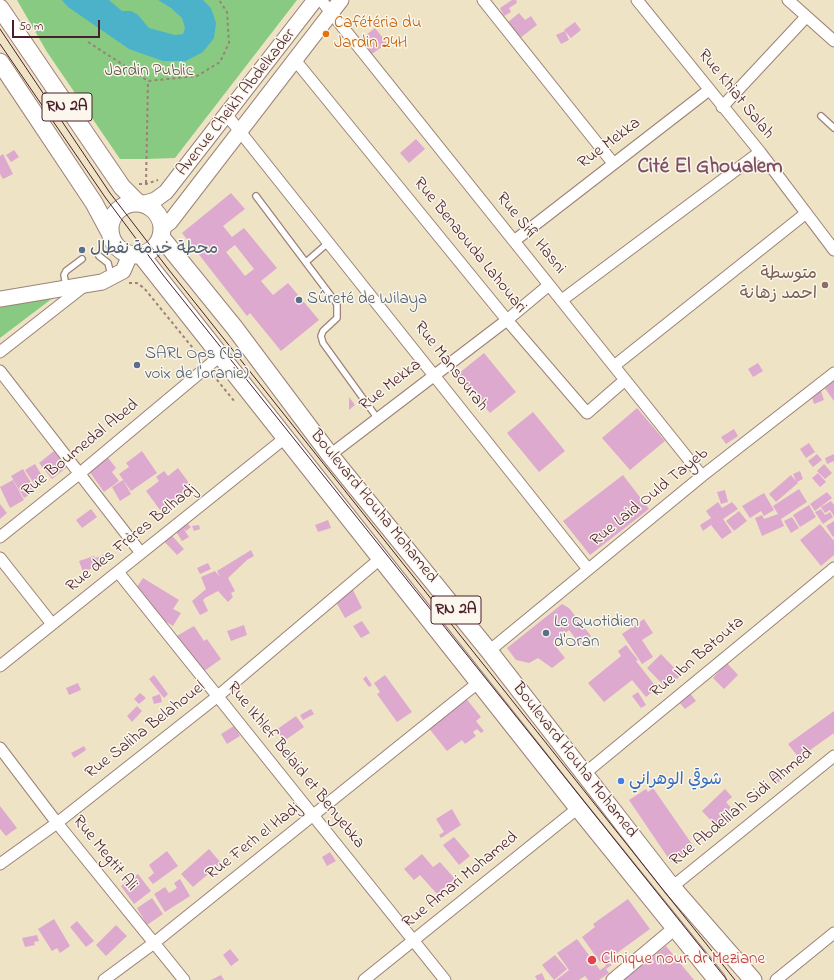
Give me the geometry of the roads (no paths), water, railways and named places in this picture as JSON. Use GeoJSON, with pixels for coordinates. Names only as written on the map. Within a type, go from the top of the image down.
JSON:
{"type":"FeatureCollection","features":[{"type":"Feature","properties":{"kind":"main road","name":"Avenue Cheikh Abdelkader"},"geometry":{"type":"LineString","coordinates":[[140,204],[155,200],[166,192],[315,0]]}},
{"type":"Feature","properties":{"kind":"main road","name":"Avenue Cheikh Abdelkader"},"geometry":{"type":"LineString","coordinates":[[161,233],[341,0]]}},
{"type":"Feature","properties":{"kind":"main road","name":"RN 2A"},"geometry":{"type":"LineString","coordinates":[[0,8],[122,187],[140,204]]}},
{"type":"Feature","properties":{"kind":"main road","name":"RN 2A"},"geometry":{"type":"LineString","coordinates":[[0,62],[94,203],[110,231]]}},
{"type":"Feature","properties":{"kind":"main road"},"geometry":{"type":"LineString","coordinates":[[0,299],[66,289],[111,278],[124,269],[135,255],[154,248],[161,233],[156,213],[150,208],[140,204],[126,205],[116,212],[112,219],[110,231],[115,245],[119,250],[135,255]]}},
{"type":"Feature","properties":{"kind":"main road","name":"Boulevard Houha Mohamed"},"geometry":{"type":"LineString","coordinates":[[161,233],[330,455],[489,651],[672,887],[753,980]]}},
{"type":"Feature","properties":{"kind":"main road","name":"Boulevard Houha Mohamed"},"geometry":{"type":"LineString","coordinates":[[135,255],[220,356],[578,808],[717,980]]}},
{"type":"Feature","properties":{"kind":"street","name":"Rue Sifi Hasni"},"geometry":{"type":"LineString","coordinates":[[321,0],[702,476]]}},
{"type":"Feature","properties":{"kind":"street"},"geometry":{"type":"LineString","coordinates":[[483,0],[613,163]]}},
{"type":"Feature","properties":{"kind":"street","name":"Rue Khiat Salah"},"geometry":{"type":"LineString","coordinates":[[637,0],[722,107],[760,152],[805,214],[834,250]]}},
{"type":"Feature","properties":{"kind":"street"},"geometry":{"type":"LineString","coordinates":[[788,0],[834,41]]}},
{"type":"Feature","properties":{"kind":"street"},"geometry":{"type":"LineString","coordinates":[[722,107],[806,17]]}},
{"type":"Feature","properties":{"kind":"street","name":"Rue Benaouda Lahouari"},"geometry":{"type":"LineString","coordinates":[[295,60],[507,320],[587,413],[626,380]]}},
{"type":"Feature","properties":{"kind":"street","name":"Rue Mekka"},"geometry":{"type":"LineString","coordinates":[[514,241],[709,90]]}},
{"type":"Feature","properties":{"kind":"street","name":"Rue Mansourah"},"geometry":{"type":"LineString","coordinates":[[226,114],[588,569]]}},
{"type":"Feature","properties":{"kind":"street"},"geometry":{"type":"LineString","coordinates":[[562,300],[760,152]]}},
{"type":"Feature","properties":{"kind":"street"},"geometry":{"type":"LineString","coordinates":[[614,366],[805,214]]}},
{"type":"Feature","properties":{"kind":"street"},"geometry":{"type":"LineString","coordinates":[[0,352],[72,294],[86,285]]}},
{"type":"Feature","properties":{"kind":"street","name":"Rue Mekka"},"geometry":{"type":"LineString","coordinates":[[330,455],[434,374],[507,320],[550,285]]}},
{"type":"Feature","properties":{"kind":"street","name":"Rue Boumedal Abed"},"geometry":{"type":"LineString","coordinates":[[0,537],[79,474],[220,356]]}},
{"type":"Feature","properties":{"kind":"street"},"geometry":{"type":"LineString","coordinates":[[0,371],[141,553]]}},
{"type":"Feature","properties":{"kind":"street","name":"Rue Laid Ould Tayeb"},"geometry":{"type":"LineString","coordinates":[[489,651],[702,476],[834,374]]}},
{"type":"Feature","properties":{"kind":"street","name":"Rue des Frères Belhadj"},"geometry":{"type":"LineString","coordinates":[[0,666],[285,438]]}},
{"type":"Feature","properties":{"kind":"street"},"geometry":{"type":"LineString","coordinates":[[0,558],[52,624]]}},
{"type":"Feature","properties":{"kind":"street","name":"Rue Saliha Belahouel"},"geometry":{"type":"LineString","coordinates":[[0,864],[57,823],[218,696],[381,558]]}},
{"type":"Feature","properties":{"kind":"street","name":"Rue Ibn Batouta"},"geometry":{"type":"LineString","coordinates":[[584,774],[834,568]]}},
{"type":"Feature","properties":{"kind":"street","name":"Rue Ikhlef Belaid et Benyebka"},"geometry":{"type":"LineString","coordinates":[[118,572],[445,980]]}},
{"type":"Feature","properties":{"kind":"street","name":"Rue Ferh el Hadj"},"geometry":{"type":"LineString","coordinates":[[104,980],[154,943],[479,682]]}},
{"type":"Feature","properties":{"kind":"street","name":"Rue Megtit Ali"},"geometry":{"type":"LineString","coordinates":[[0,748],[57,823],[184,980]]}},
{"type":"Feature","properties":{"kind":"street","name":"Rue Abdelilah Sidi Ahmed"},"geometry":{"type":"LineString","coordinates":[[672,887],[834,756]]}},
{"type":"Feature","properties":{"kind":"street","name":"Rue Amari Mohamed"},"geometry":{"type":"LineString","coordinates":[[364,980],[578,808]]}},
{"type":"Feature","properties":{"kind":"street"},"geometry":{"type":"LineString","coordinates":[[612,980],[675,928]]}},
{"type":"Feature","properties":{"kind":"street"},"geometry":{"type":"LineString","coordinates":[[776,980],[834,933]]}},
{"type":"Feature","properties":{"kind":"lane"},"geometry":{"type":"LineString","coordinates":[[821,116],[834,128]]}},
{"type":"Feature","properties":{"kind":"lane"},"geometry":{"type":"LineString","coordinates":[[256,196],[337,304],[338,318],[323,331],[321,336],[323,343],[378,419]]}},
{"type":"Feature","properties":{"kind":"lane"},"geometry":{"type":"LineString","coordinates":[[306,262],[329,242]]}},
{"type":"Feature","properties":{"kind":"lane"},"geometry":{"type":"LineString","coordinates":[[99,256],[108,263],[111,278]]}},
{"type":"Feature","properties":{"kind":"lane"},"geometry":{"type":"LineString","coordinates":[[66,289],[64,275],[66,271],[82,259]]}},
{"type":"Feature","properties":{"kind":"water"},"geometry":{"type":"Polygon","coordinates":[[[62,0],[109,0],[122,11],[131,11],[138,15],[149,28],[175,35],[183,34],[185,28],[182,18],[171,8],[158,0],[203,0],[211,8],[216,23],[214,38],[203,52],[186,61],[163,61],[129,49],[68,7],[62,0]]]}},
{"type":"Feature","properties":{"kind":"tram line"},"geometry":{"type":"LineString","coordinates":[[0,29],[110,193],[169,270],[735,980]]}},
{"type":"Feature","properties":{"kind":"tram line"},"geometry":{"type":"LineString","coordinates":[[0,44],[105,197],[163,275],[727,980]]}},
{"type":"Feature","properties":{"kind":"place","name":"Cafétéria du Jardin 24H"},"geometry":{"type":"Point","coordinates":[326,34]}},
{"type":"Feature","properties":{"kind":"place","name":"محطة خدمة نفطال"},"geometry":{"type":"Point","coordinates":[82,250]}},
{"type":"Feature","properties":{"kind":"place","name":"متوسطة احمد زهانة"},"geometry":{"type":"Point","coordinates":[825,285]}},
{"type":"Feature","properties":{"kind":"place","name":"Sûreté de Wilaya"},"geometry":{"type":"Point","coordinates":[299,300]}},
{"type":"Feature","properties":{"kind":"place","name":"SARL Ops (La voix de l'oranie)"},"geometry":{"type":"Point","coordinates":[137,365]}},
{"type":"Feature","properties":{"kind":"place","name":"Le Quotidien d'Oran"},"geometry":{"type":"Point","coordinates":[546,633]}},
{"type":"Feature","properties":{"kind":"place","name":"شوقي الوهراني"},"geometry":{"type":"Point","coordinates":[621,781]}},
{"type":"Feature","properties":{"kind":"place","name":"Clinique nour dr Meziane"},"geometry":{"type":"Point","coordinates":[592,960]}},
{"type":"Feature","properties":{"kind":"district","name":"Cité El Ghoualem"},"geometry":{"type":"Point","coordinates":[710,169]}},
{"type":"Feature","properties":{"kind":"park label","name":"Jardin Public"},"geometry":{"type":"Point","coordinates":[149,72]}}]}
